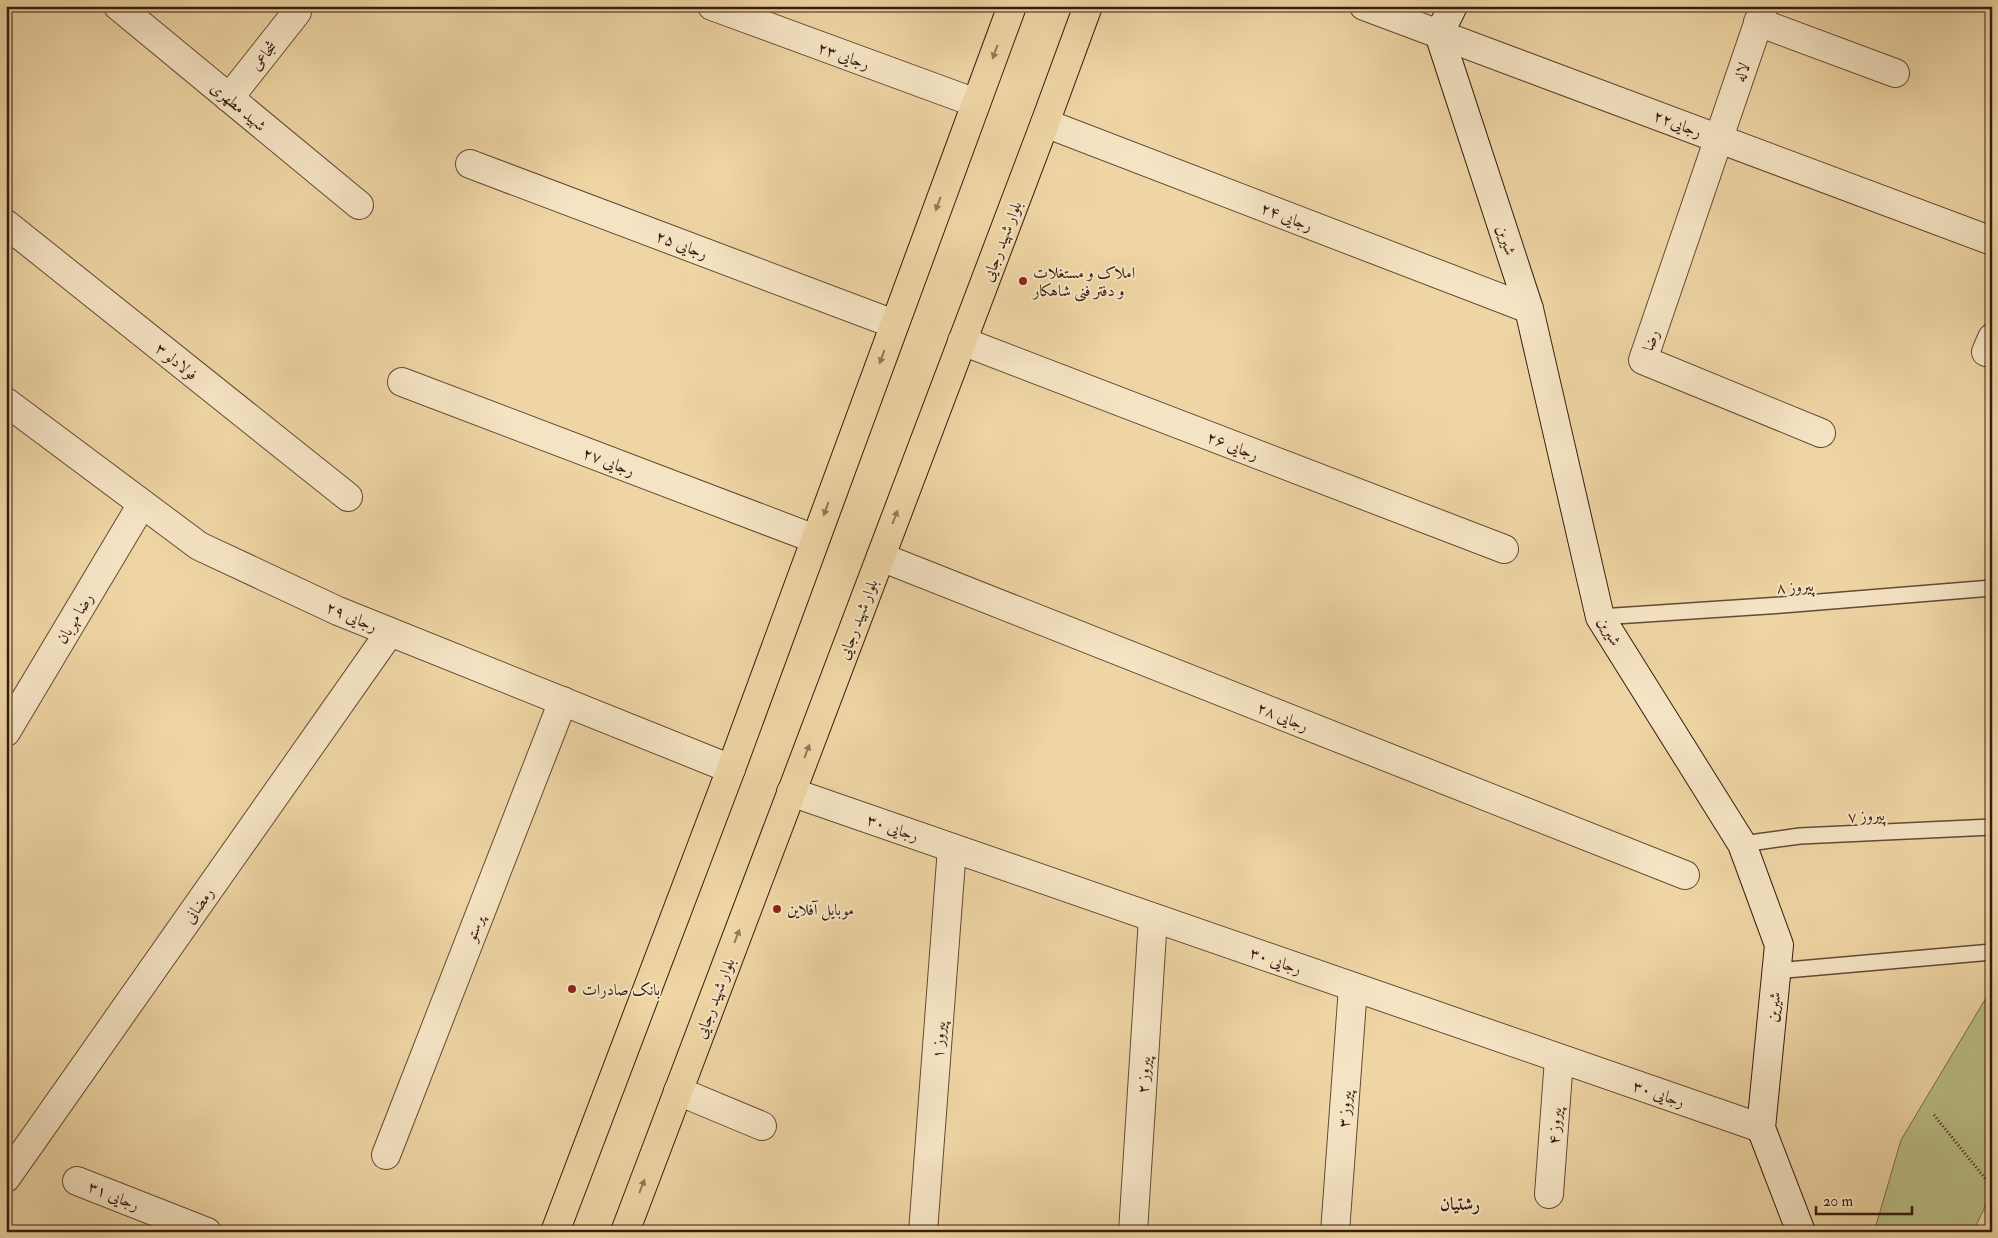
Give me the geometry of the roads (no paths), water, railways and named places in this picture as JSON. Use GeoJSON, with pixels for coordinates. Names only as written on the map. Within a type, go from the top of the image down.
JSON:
{"type":"FeatureCollection","features":[{"type":"Feature","properties":{"kind":"main road"},"geometry":{"type":"LineString","coordinates":[[556,1232],[730,769],[1012,6]]}},
{"type":"Feature","properties":{"kind":"main road","name":"بلوار شهید رجایی"},"geometry":{"type":"LineString","coordinates":[[625,1232],[1088,6]]}},
{"type":"Feature","properties":{"kind":"street","name":"رجایی ۲۳"},"geometry":{"type":"LineString","coordinates":[[712,6],[976,103]]}},
{"type":"Feature","properties":{"kind":"street","name":"۲۲رجایی"},"geometry":{"type":"LineString","coordinates":[[1364,6],[1992,241]]}},
{"type":"Feature","properties":{"kind":"street"},"geometry":{"type":"LineString","coordinates":[[1439,34],[1453,6]]}},
{"type":"Feature","properties":{"kind":"street","name":"شهید مطهری"},"geometry":{"type":"LineString","coordinates":[[127,9],[228,98],[359,205]]}},
{"type":"Feature","properties":{"kind":"street","name":"شجاعی"},"geometry":{"type":"LineString","coordinates":[[228,98],[298,12]]}},
{"type":"Feature","properties":{"kind":"street"},"geometry":{"type":"LineString","coordinates":[[1761,14],[1894,73]]}},
{"type":"Feature","properties":{"kind":"street","name":"لاله"},"geometry":{"type":"LineString","coordinates":[[1719,138],[1761,14]]}},
{"type":"Feature","properties":{"kind":"street","name":"شیرین"},"geometry":{"type":"LineString","coordinates":[[1439,34],[1529,309],[1600,617],[1742,844],[1778,945],[1761,1128],[1801,1232]]}},
{"type":"Feature","properties":{"kind":"street","name":"رجایی ۲۴"},"geometry":{"type":"LineString","coordinates":[[1045,123],[1529,309]]}},
{"type":"Feature","properties":{"kind":"street","name":"رضا"},"geometry":{"type":"LineString","coordinates":[[1719,138],[1643,360],[1821,433]]}},
{"type":"Feature","properties":{"kind":"street","name":"رجایی ۲۵"},"geometry":{"type":"LineString","coordinates":[[470,164],[894,324]]}},
{"type":"Feature","properties":{"kind":"street","name":"فولادلو ۳"},"geometry":{"type":"LineString","coordinates":[[6,224],[348,497]]}},
{"type":"Feature","properties":{"kind":"street","name":"رجایی ۲۶"},"geometry":{"type":"LineString","coordinates":[[962,341],[1504,548]]}},
{"type":"Feature","properties":{"kind":"street","name":"رجایی ۲۷"},"geometry":{"type":"LineString","coordinates":[[402,382],[815,539]]}},
{"type":"Feature","properties":{"kind":"street","name":"رجایی ۲۹"},"geometry":{"type":"LineString","coordinates":[[6,402],[199,546],[338,611],[730,769]]}},
{"type":"Feature","properties":{"kind":"street","name":"رضا مهربان"},"geometry":{"type":"LineString","coordinates":[[6,732],[142,504]]}},
{"type":"Feature","properties":{"kind":"street","name":"رجایی ۲۸"},"geometry":{"type":"LineString","coordinates":[[880,557],[1685,875]]}},
{"type":"Feature","properties":{"kind":"street","name":"رمضانی"},"geometry":{"type":"LineString","coordinates":[[6,1178],[390,632]]}},
{"type":"Feature","properties":{"kind":"street","name":"پرستو"},"geometry":{"type":"LineString","coordinates":[[386,1155],[563,701]]}},
{"type":"Feature","properties":{"kind":"street","name":"رجایی ۳۰"},"geometry":{"type":"LineString","coordinates":[[791,792],[1761,1128]]}},
{"type":"Feature","properties":{"kind":"street","name":"پیروز ۱"},"geometry":{"type":"LineString","coordinates":[[923,1232],[952,848]]}},
{"type":"Feature","properties":{"kind":"street","name":"پیروز ۲"},"geometry":{"type":"LineString","coordinates":[[1133,1232],[1153,918]]}},
{"type":"Feature","properties":{"kind":"street","name":"پیروز ۳"},"geometry":{"type":"LineString","coordinates":[[1335,1232],[1353,987]]}},
{"type":"Feature","properties":{"kind":"street","name":"پیروز ۴"},"geometry":{"type":"LineString","coordinates":[[1549,1194],[1559,1058]]}},
{"type":"Feature","properties":{"kind":"street"},"geometry":{"type":"LineString","coordinates":[[678,1091],[762,1126]]}},
{"type":"Feature","properties":{"kind":"street","name":"رجایی ۳۱"},"geometry":{"type":"LineString","coordinates":[[78,1181],[206,1232]]}},
{"type":"Feature","properties":{"kind":"lane","name":"پیروز ۸"},"geometry":{"type":"LineString","coordinates":[[1600,617],[1992,588]]}},
{"type":"Feature","properties":{"kind":"lane","name":"پیروز ۷"},"geometry":{"type":"LineString","coordinates":[[1742,844],[1800,836],[1992,827]]}},
{"type":"Feature","properties":{"kind":"lane"},"geometry":{"type":"LineString","coordinates":[[1776,971],[1992,952]]}},
{"type":"Feature","properties":{"kind":"place","name":"املاک و مستغلات و دفتر فنی شاهکار"},"geometry":{"type":"Point","coordinates":[1023,281]}},
{"type":"Feature","properties":{"kind":"place","name":"موبایل آفلاین"},"geometry":{"type":"Point","coordinates":[777,909]}},
{"type":"Feature","properties":{"kind":"place","name":"بانک صادرات"},"geometry":{"type":"Point","coordinates":[572,989]}},
{"type":"Feature","properties":{"kind":"district","name":"رشتیان"},"geometry":{"type":"Point","coordinates":[1460,1204]}}]}
